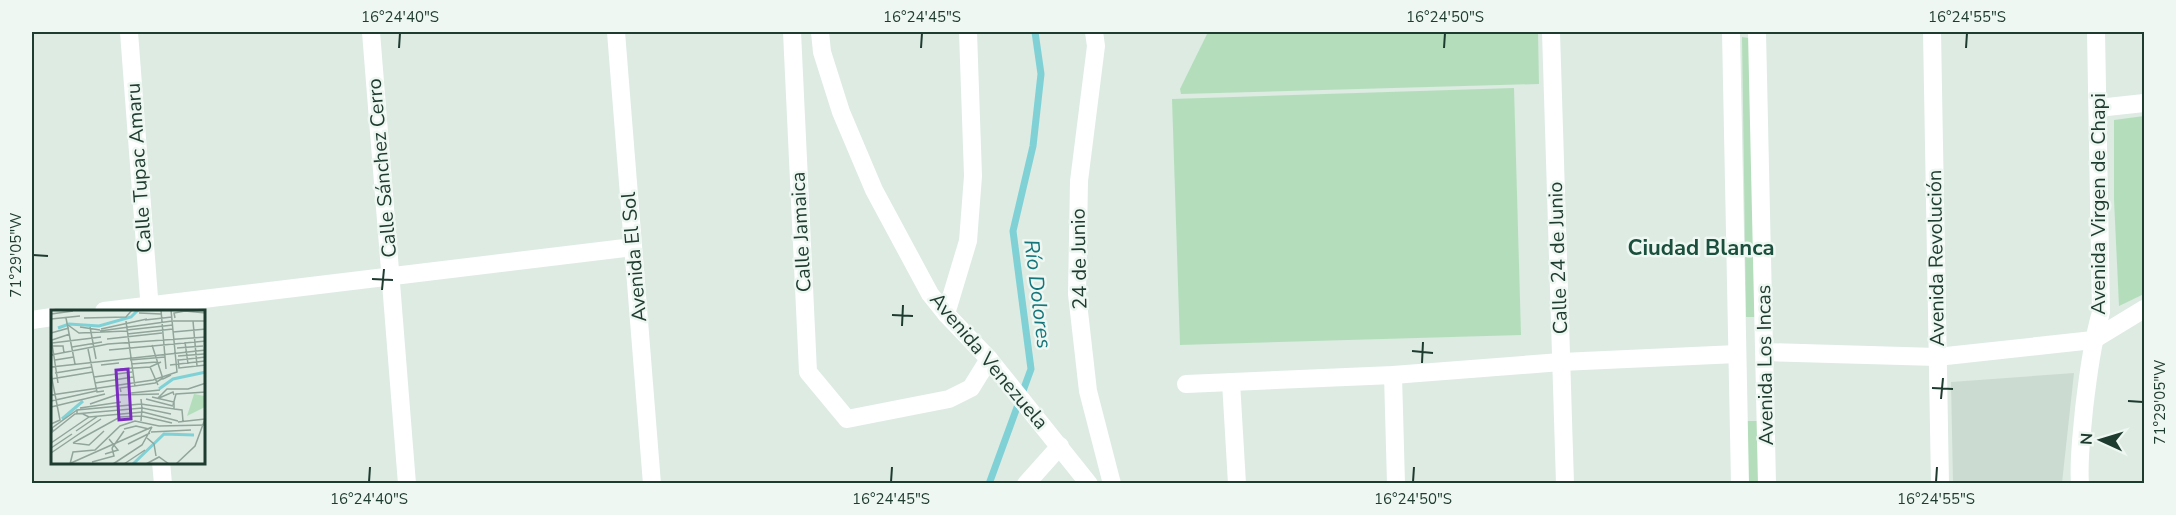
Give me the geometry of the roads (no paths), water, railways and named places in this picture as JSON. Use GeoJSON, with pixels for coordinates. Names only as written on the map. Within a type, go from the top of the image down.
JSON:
{"type":"FeatureCollection","features":[{"type":"Feature","properties":{"kind":"street","name":"Calle Tupac Amaru"},"geometry":{"type":"LineString","coordinates":[[129,32],[150,308]]}},
{"type":"Feature","properties":{"kind":"street","name":"Calle Sánchez Cerro"},"geometry":{"type":"LineString","coordinates":[[371,32],[407,483]]}},
{"type":"Feature","properties":{"kind":"street","name":"Avenida El Sol"},"geometry":{"type":"LineString","coordinates":[[616,32],[652,483]]}},
{"type":"Feature","properties":{"kind":"street","name":"Calle Jamaica"},"geometry":{"type":"LineString","coordinates":[[792,32],[808,372],[847,419],[949,399],[970,388],[993,365]]}},
{"type":"Feature","properties":{"kind":"street","name":"Avenida Venezuela"},"geometry":{"type":"LineString","coordinates":[[820,32],[822,52],[841,112],[874,190],[930,294],[993,365],[1089,483]]}},
{"type":"Feature","properties":{"kind":"street"},"geometry":{"type":"LineString","coordinates":[[946,314],[968,241],[973,177],[968,32]]}},
{"type":"Feature","properties":{"kind":"street","name":"24 de Junio"},"geometry":{"type":"LineString","coordinates":[[1094,32],[1096,46],[1079,181],[1077,294],[1088,391],[1112,483]]}},
{"type":"Feature","properties":{"kind":"street","name":"Calle 24 de Junio"},"geometry":{"type":"LineString","coordinates":[[1551,32],[1565,483]]}},
{"type":"Feature","properties":{"kind":"street","name":"Avenida Los Incas"},"geometry":{"type":"LineString","coordinates":[[1731,32],[1740,483]]}},
{"type":"Feature","properties":{"kind":"street","name":"Avenida Los Incas"},"geometry":{"type":"LineString","coordinates":[[1757,32],[1767,483]]}},
{"type":"Feature","properties":{"kind":"street","name":"Avenida Revolución"},"geometry":{"type":"LineString","coordinates":[[1932,32],[1940,483]]}},
{"type":"Feature","properties":{"kind":"street","name":"Avenida Virgen de Chapi"},"geometry":{"type":"LineString","coordinates":[[2080,483],[2079,463],[2093,340],[2101,312],[2096,32]]}},
{"type":"Feature","properties":{"kind":"street"},"geometry":{"type":"LineString","coordinates":[[2098,108],[2145,103]]}},
{"type":"Feature","properties":{"kind":"street"},"geometry":{"type":"LineString","coordinates":[[119,310],[633,247]]}},
{"type":"Feature","properties":{"kind":"street"},"geometry":{"type":"LineString","coordinates":[[1765,352],[1937,357],[2093,340],[2145,309]]}},
{"type":"Feature","properties":{"kind":"street"},"geometry":{"type":"LineString","coordinates":[[32,320],[51,317]]}},
{"type":"Feature","properties":{"kind":"street"},"geometry":{"type":"LineString","coordinates":[[1186,384],[1394,375],[1561,362],[1737,354]]}},
{"type":"Feature","properties":{"kind":"street"},"geometry":{"type":"LineString","coordinates":[[1394,375],[1396,483]]}},
{"type":"Feature","properties":{"kind":"street"},"geometry":{"type":"LineString","coordinates":[[1231,382],[1237,483]]}},
{"type":"Feature","properties":{"kind":"street"},"geometry":{"type":"LineString","coordinates":[[1026,483],[1060,446]]}},
{"type":"Feature","properties":{"kind":"street"},"geometry":{"type":"LineString","coordinates":[[161,464],[163,483]]}},
{"type":"Feature","properties":{"kind":"waterway","name":"Río Dolores"},"geometry":{"type":"LineString","coordinates":[[989,484],[1031,369],[1013,231],[1033,146],[1041,74],[1035,32]]}},
{"type":"Feature","properties":{"kind":"district","name":"Ciudad Blanca"},"geometry":{"type":"Point","coordinates":[1701,248]}}]}
